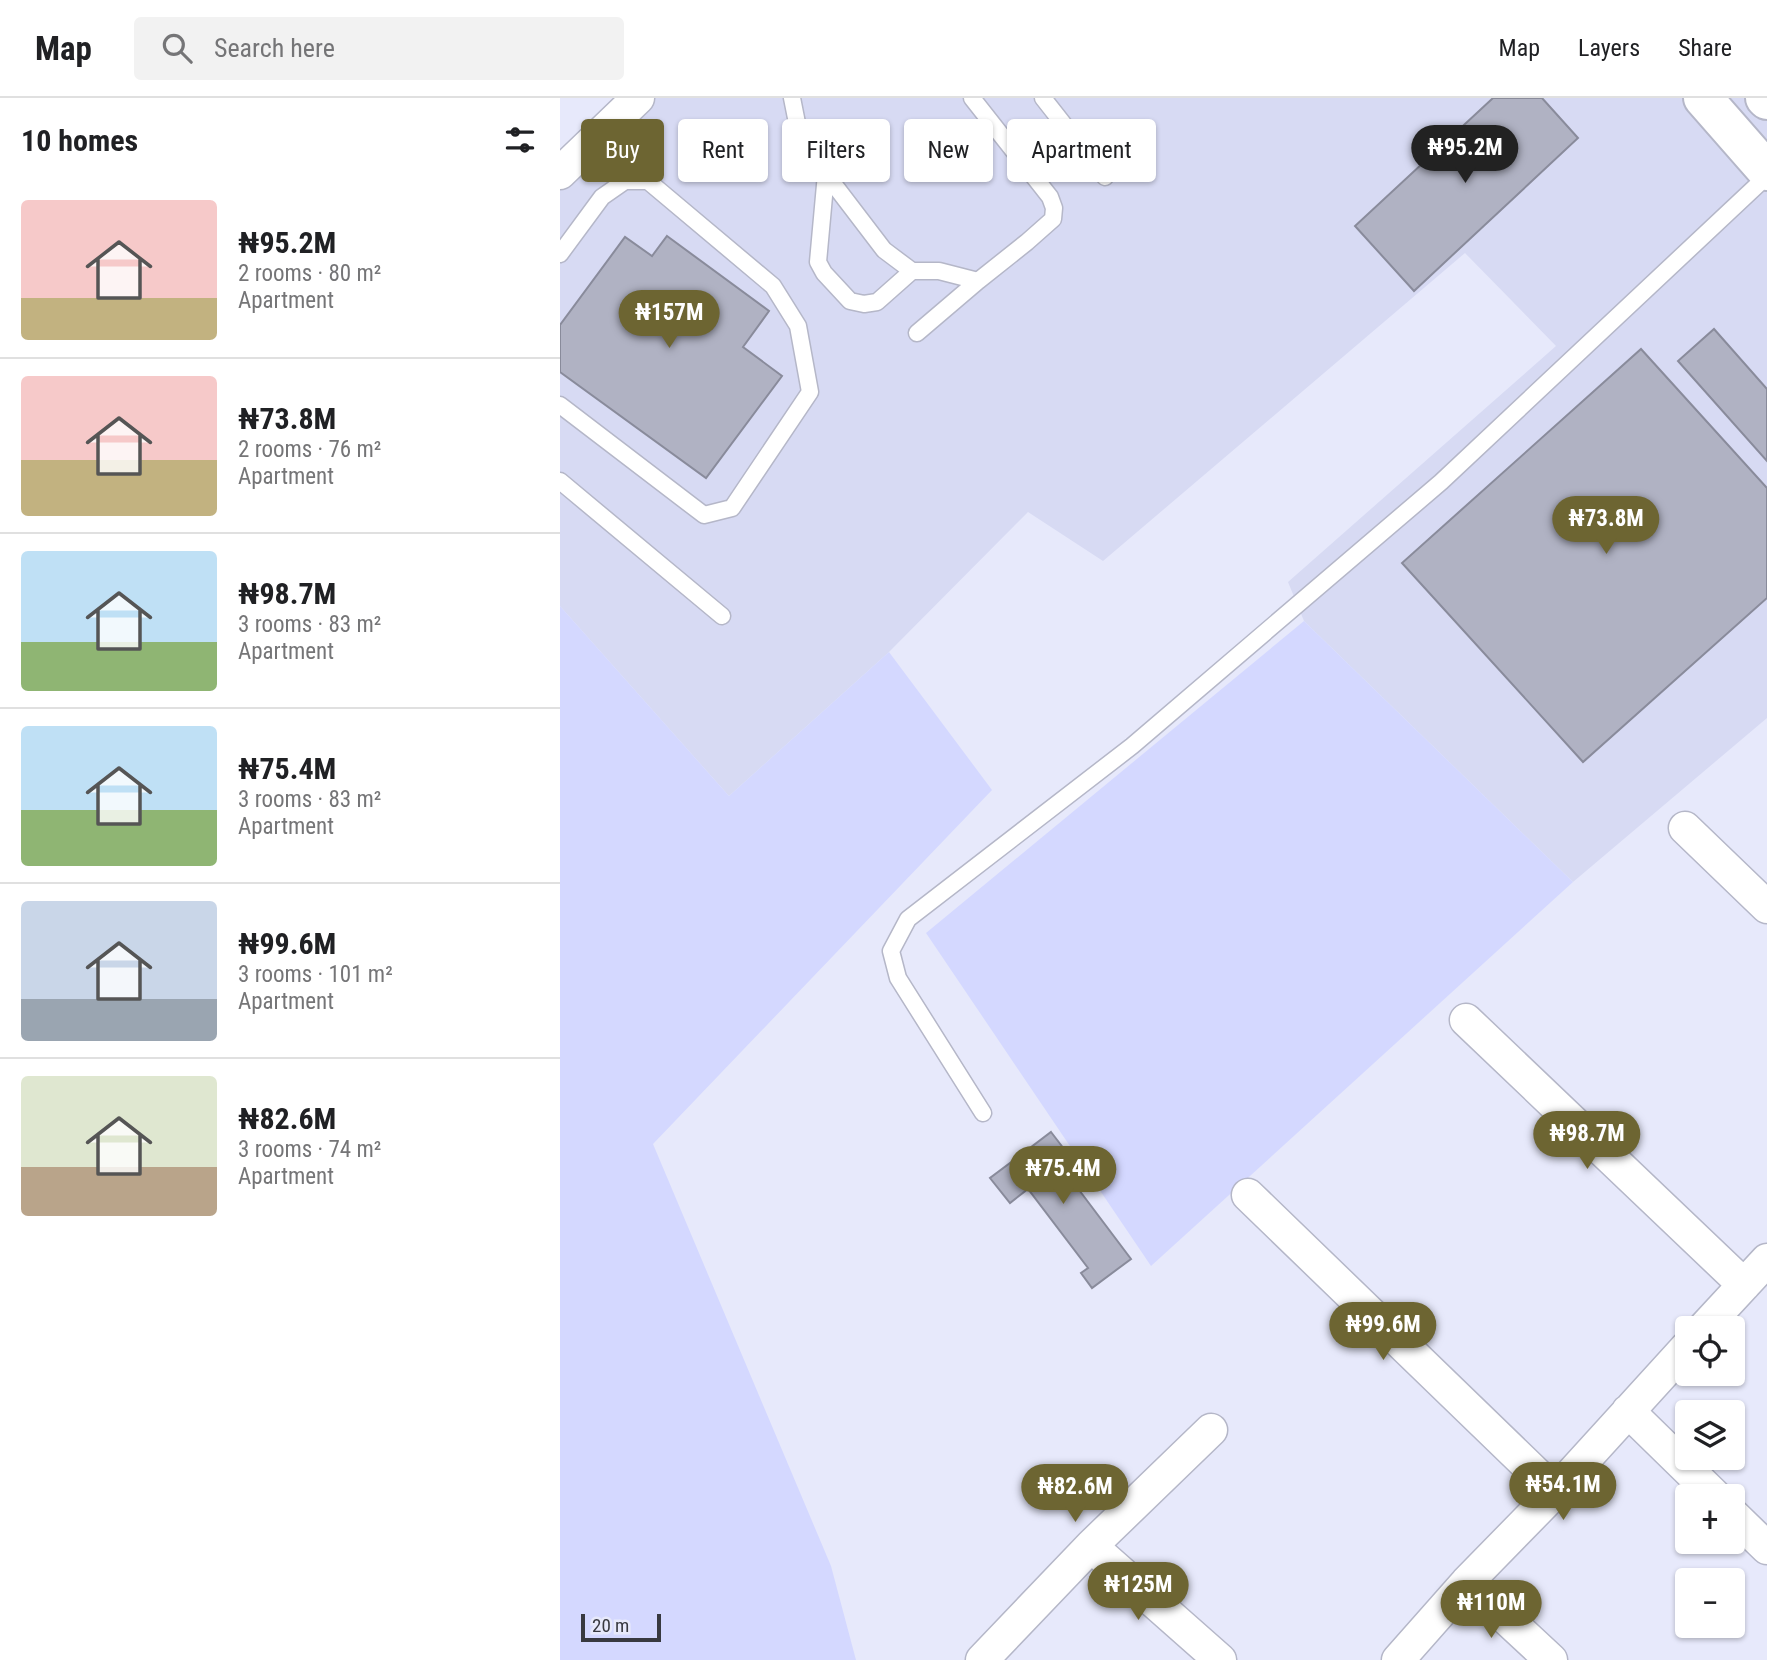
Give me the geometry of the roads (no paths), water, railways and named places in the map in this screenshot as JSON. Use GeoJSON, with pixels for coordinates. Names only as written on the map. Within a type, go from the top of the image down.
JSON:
{"type":"FeatureCollection","features":[{"type":"Feature","properties":{"kind":"main road"},"geometry":{"type":"LineString","coordinates":[[1703,98],[1767,171]]}},
{"type":"Feature","properties":{"kind":"street"},"geometry":{"type":"LineString","coordinates":[[560,173],[638,98]]}},
{"type":"Feature","properties":{"kind":"street"},"geometry":{"type":"LineString","coordinates":[[1685,828],[1767,907]]}},
{"type":"Feature","properties":{"kind":"street"},"geometry":{"type":"LineString","coordinates":[[1466,1020],[1744,1284]]}},
{"type":"Feature","properties":{"kind":"street"},"geometry":{"type":"LineString","coordinates":[[1248,1195],[1555,1492]]}},
{"type":"Feature","properties":{"kind":"street"},"geometry":{"type":"LineString","coordinates":[[1715,1316],[1767,1259]]}},
{"type":"Feature","properties":{"kind":"street"},"geometry":{"type":"LineString","coordinates":[[1398,1660],[1467,1582],[1555,1492],[1675,1360]]}},
{"type":"Feature","properties":{"kind":"street"},"geometry":{"type":"LineString","coordinates":[[1628,1411],[1703,1484]]}},
{"type":"Feature","properties":{"kind":"street"},"geometry":{"type":"LineString","coordinates":[[982,1660],[1091,1546],[1211,1430]]}},
{"type":"Feature","properties":{"kind":"street"},"geometry":{"type":"LineString","coordinates":[[1745,1527],[1767,1548]]}},
{"type":"Feature","properties":{"kind":"street"},"geometry":{"type":"LineString","coordinates":[[1091,1546],[1220,1660]]}},
{"type":"Feature","properties":{"kind":"street"},"geometry":{"type":"LineString","coordinates":[[1467,1582],[1551,1660]]}},
{"type":"Feature","properties":{"kind":"lane"},"geometry":{"type":"LineString","coordinates":[[792,98],[796,119]]}},
{"type":"Feature","properties":{"kind":"lane"},"geometry":{"type":"LineString","coordinates":[[917,333],[1053,219],[1054,208],[1050,197],[972,98]]}},
{"type":"Feature","properties":{"kind":"lane"},"geometry":{"type":"LineString","coordinates":[[1044,98],[1060,119]]}},
{"type":"Feature","properties":{"kind":"lane"},"geometry":{"type":"LineString","coordinates":[[983,1113],[898,978],[891,951],[908,919],[1132,746],[1441,482],[1767,176]]}},
{"type":"Feature","properties":{"kind":"lane"},"geometry":{"type":"LineString","coordinates":[[560,254],[602,197],[625,181],[648,181],[773,286],[798,326],[810,392],[732,508],[704,515],[560,405]]}},
{"type":"Feature","properties":{"kind":"lane"},"geometry":{"type":"LineString","coordinates":[[825,182],[818,262],[824,273],[850,301],[864,304],[877,302],[912,271]]}},
{"type":"Feature","properties":{"kind":"lane"},"geometry":{"type":"LineString","coordinates":[[832,182],[884,250],[912,271],[939,271],[978,281]]}},
{"type":"Feature","properties":{"kind":"lane"},"geometry":{"type":"LineString","coordinates":[[560,481],[722,616]]}}]}
